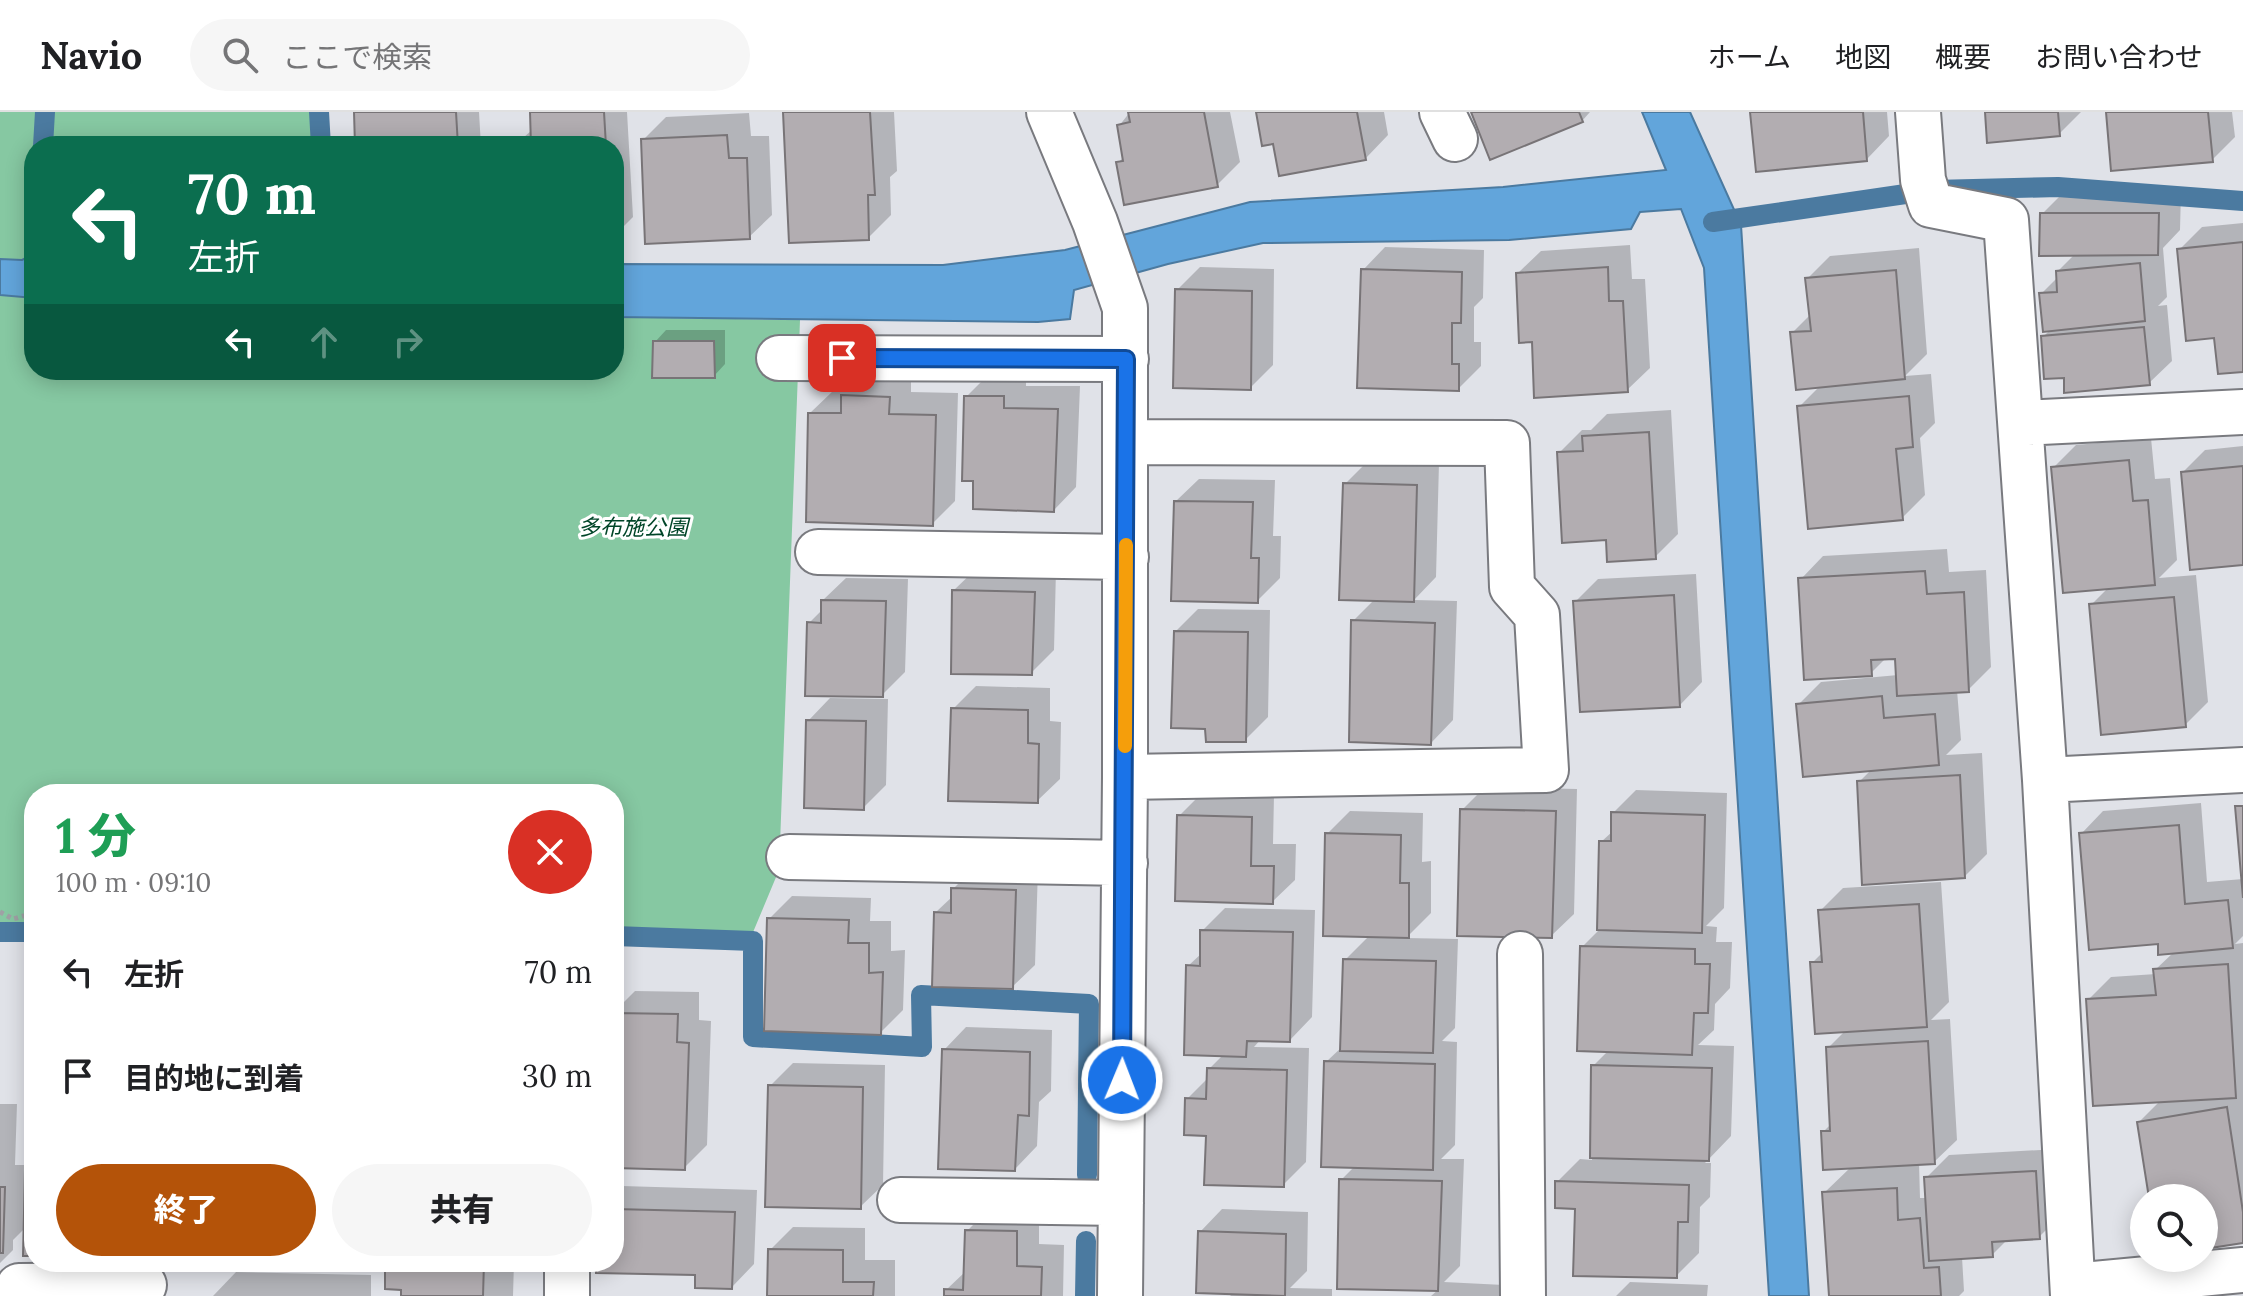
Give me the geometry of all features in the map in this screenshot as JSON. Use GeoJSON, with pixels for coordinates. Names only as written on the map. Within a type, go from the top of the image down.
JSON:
{"type":"FeatureCollection","features":[{"type":"Feature","properties":{"kind":"street"},"geometry":{"type":"LineString","coordinates":[[1049,112],[1095,222],[1125,308],[1125,863],[1120,1296]]}},
{"type":"Feature","properties":{"kind":"street"},"geometry":{"type":"LineString","coordinates":[[1918,112],[1927,193],[2006,220],[2045,780],[2073,1291],[2243,1270]]}},
{"type":"Feature","properties":{"kind":"street"},"geometry":{"type":"LineString","coordinates":[[779,358],[1126,359]]}},
{"type":"Feature","properties":{"kind":"street"},"geometry":{"type":"LineString","coordinates":[[2022,423],[2243,412]]}},
{"type":"Feature","properties":{"kind":"street"},"geometry":{"type":"LineString","coordinates":[[1125,777],[1546,770],[1537,615],[1512,587],[1507,443],[1126,442]]}},
{"type":"Feature","properties":{"kind":"street"},"geometry":{"type":"LineString","coordinates":[[818,552],[1126,557]]}},
{"type":"Feature","properties":{"kind":"street"},"geometry":{"type":"LineString","coordinates":[[2045,780],[2243,770]]}},
{"type":"Feature","properties":{"kind":"street"},"geometry":{"type":"LineString","coordinates":[[789,857],[1125,863]]}},
{"type":"Feature","properties":{"kind":"street"},"geometry":{"type":"LineString","coordinates":[[1520,954],[1523,1296]]}},
{"type":"Feature","properties":{"kind":"street"},"geometry":{"type":"LineString","coordinates":[[900,1200],[1121,1203]]}},
{"type":"Feature","properties":{"kind":"street"},"geometry":{"type":"LineString","coordinates":[[567,1272],[567,1296]]}},
{"type":"Feature","properties":{"kind":"street"},"geometry":{"type":"LineString","coordinates":[[19,1286],[144,1281]]}},
{"type":"Feature","properties":{"kind":"path"},"geometry":{"type":"LineString","coordinates":[[0,912],[13,919],[24,916]]}},
{"type":"Feature","properties":{"kind":"green space","name":"多布施公園"},"geometry":{"type":"Polygon","coordinates":[[[0,112],[311,112],[314,136],[24,136],[24,380],[624,380],[624,317],[800,320],[779,870],[751,937],[624,933],[624,784],[24,784],[24,927],[0,927],[0,112]]]}},
{"type":"Feature","properties":{"kind":"water"},"geometry":{"type":"Polygon","coordinates":[[[1642,112],[1690,112],[1741,225],[1809,1296],[1769,1296],[1704,268],[1681,209],[1640,212],[1631,229],[1509,240],[1263,243],[1168,264],[1074,290],[1070,319],[1038,322],[624,317],[624,264],[943,265],[1065,250],[1250,202],[1503,187],[1666,170],[1642,112]]]}},
{"type":"Feature","properties":{"kind":"water"},"geometry":{"type":"Polygon","coordinates":[[[0,259],[22,260],[24,297],[0,295],[0,259]]]}},
{"type":"Feature","properties":{"kind":"building"},"geometry":{"type":"Polygon","coordinates":[[[354,112],[456,112],[457,136],[355,136],[354,112]]]}},
{"type":"Feature","properties":{"kind":"building"},"geometry":{"type":"Polygon","coordinates":[[[530,112],[604,112],[605,136],[531,136],[530,112]]]}},
{"type":"Feature","properties":{"kind":"building"},"geometry":{"type":"Polygon","coordinates":[[[783,112],[870,112],[875,195],[868,195],[869,240],[789,243],[783,112]]]}},
{"type":"Feature","properties":{"kind":"building"},"geometry":{"type":"Polygon","coordinates":[[[1128,112],[1204,112],[1218,187],[1124,205],[1116,162],[1123,161],[1117,125],[1130,122],[1128,112]]]}},
{"type":"Feature","properties":{"kind":"building"},"geometry":{"type":"Polygon","coordinates":[[[1256,112],[1357,112],[1366,160],[1279,176],[1273,144],[1262,146],[1256,112]]]}},
{"type":"Feature","properties":{"kind":"building"},"geometry":{"type":"Polygon","coordinates":[[[1471,112],[1579,112],[1583,122],[1490,160],[1471,112]]]}},
{"type":"Feature","properties":{"kind":"building"},"geometry":{"type":"Polygon","coordinates":[[[1750,112],[1863,112],[1867,161],[1756,172],[1750,112]]]}},
{"type":"Feature","properties":{"kind":"building"},"geometry":{"type":"Polygon","coordinates":[[[1985,112],[2058,112],[2060,136],[1987,143],[1985,112]]]}},
{"type":"Feature","properties":{"kind":"building"},"geometry":{"type":"Polygon","coordinates":[[[2106,112],[2208,112],[2213,162],[2111,171],[2106,112]]]}},
{"type":"Feature","properties":{"kind":"building"},"geometry":{"type":"Polygon","coordinates":[[[727,135],[729,158],[747,158],[750,239],[645,244],[641,139],[727,135]]]}},
{"type":"Feature","properties":{"kind":"building"},"geometry":{"type":"Polygon","coordinates":[[[2040,213],[2159,213],[2158,255],[2039,256],[2040,213]]]}},
{"type":"Feature","properties":{"kind":"building"},"geometry":{"type":"Polygon","coordinates":[[[2243,242],[2243,372],[2218,374],[2214,338],[2186,341],[2177,249],[2243,242]]]}},
{"type":"Feature","properties":{"kind":"building"},"geometry":{"type":"Polygon","coordinates":[[[2140,263],[2145,321],[2043,332],[2039,293],[2057,292],[2056,271],[2140,263]]]}},
{"type":"Feature","properties":{"kind":"building"},"geometry":{"type":"Polygon","coordinates":[[[1608,267],[1609,301],[1623,301],[1628,392],[1534,398],[1532,342],[1519,343],[1516,273],[1608,267]]]}},
{"type":"Feature","properties":{"kind":"building"},"geometry":{"type":"Polygon","coordinates":[[[1361,269],[1462,272],[1461,323],[1452,323],[1452,364],[1459,364],[1459,391],[1357,388],[1361,269]]]}},
{"type":"Feature","properties":{"kind":"building"},"geometry":{"type":"Polygon","coordinates":[[[1896,270],[1905,379],[1796,390],[1790,332],[1811,331],[1805,278],[1896,270]]]}},
{"type":"Feature","properties":{"kind":"building"},"geometry":{"type":"Polygon","coordinates":[[[1175,289],[1252,291],[1251,390],[1173,388],[1175,289]]]}},
{"type":"Feature","properties":{"kind":"building"},"geometry":{"type":"Polygon","coordinates":[[[2144,327],[2150,385],[2064,393],[2064,378],[2044,379],[2041,336],[2144,327]]]}},
{"type":"Feature","properties":{"kind":"building"},"geometry":{"type":"Polygon","coordinates":[[[653,341],[714,341],[715,378],[652,378],[653,341]]]}},
{"type":"Feature","properties":{"kind":"building"},"geometry":{"type":"Polygon","coordinates":[[[841,395],[890,397],[889,414],[936,415],[933,526],[806,522],[808,413],[841,413],[841,395]]]}},
{"type":"Feature","properties":{"kind":"building"},"geometry":{"type":"Polygon","coordinates":[[[964,396],[1004,396],[1004,408],[1058,409],[1054,512],[973,509],[973,481],[962,481],[964,396]]]}},
{"type":"Feature","properties":{"kind":"building"},"geometry":{"type":"Polygon","coordinates":[[[1909,396],[1913,447],[1896,449],[1903,520],[1808,529],[1797,406],[1909,396]]]}},
{"type":"Feature","properties":{"kind":"building"},"geometry":{"type":"Polygon","coordinates":[[[1649,432],[1656,559],[1607,562],[1606,540],[1562,543],[1557,452],[1583,451],[1582,436],[1649,432]]]}},
{"type":"Feature","properties":{"kind":"building"},"geometry":{"type":"Polygon","coordinates":[[[2129,460],[2133,501],[2148,500],[2155,585],[2063,593],[2051,467],[2129,460]]]}},
{"type":"Feature","properties":{"kind":"building"},"geometry":{"type":"Polygon","coordinates":[[[2243,466],[2243,565],[2190,570],[2181,472],[2243,466]]]}},
{"type":"Feature","properties":{"kind":"building"},"geometry":{"type":"Polygon","coordinates":[[[1343,483],[1417,485],[1414,602],[1339,600],[1343,483]]]}},
{"type":"Feature","properties":{"kind":"building"},"geometry":{"type":"Polygon","coordinates":[[[1174,501],[1253,502],[1251,558],[1259,558],[1258,603],[1171,601],[1174,501]]]}},
{"type":"Feature","properties":{"kind":"building"},"geometry":{"type":"Polygon","coordinates":[[[1925,571],[1927,594],[1964,592],[1969,692],[1897,696],[1895,659],[1871,660],[1872,676],[1804,680],[1798,578],[1925,571]]]}},
{"type":"Feature","properties":{"kind":"building"},"geometry":{"type":"Polygon","coordinates":[[[952,590],[1035,592],[1032,675],[951,674],[952,590]]]}},
{"type":"Feature","properties":{"kind":"building"},"geometry":{"type":"Polygon","coordinates":[[[1674,595],[1680,707],[1580,712],[1573,601],[1674,595]]]}},
{"type":"Feature","properties":{"kind":"building"},"geometry":{"type":"Polygon","coordinates":[[[2174,597],[2186,727],[2101,735],[2089,604],[2174,597]]]}},
{"type":"Feature","properties":{"kind":"building"},"geometry":{"type":"Polygon","coordinates":[[[821,600],[886,601],[883,697],[805,696],[807,622],[821,623],[821,600]]]}},
{"type":"Feature","properties":{"kind":"building"},"geometry":{"type":"Polygon","coordinates":[[[1351,620],[1435,623],[1431,745],[1349,742],[1351,620]]]}},
{"type":"Feature","properties":{"kind":"building"},"geometry":{"type":"Polygon","coordinates":[[[1174,631],[1248,632],[1246,742],[1206,742],[1205,729],[1171,728],[1174,631]]]}},
{"type":"Feature","properties":{"kind":"building"},"geometry":{"type":"Polygon","coordinates":[[[1882,696],[1884,718],[1935,714],[1939,765],[1803,777],[1796,704],[1882,696]]]}},
{"type":"Feature","properties":{"kind":"building"},"geometry":{"type":"Polygon","coordinates":[[[951,708],[1028,710],[1028,743],[1039,744],[1038,803],[948,801],[951,708]]]}},
{"type":"Feature","properties":{"kind":"building"},"geometry":{"type":"Polygon","coordinates":[[[806,720],[866,721],[864,810],[804,808],[806,720]]]}},
{"type":"Feature","properties":{"kind":"building"},"geometry":{"type":"Polygon","coordinates":[[[1960,775],[1965,878],[1862,885],[1857,781],[1960,775]]]}},
{"type":"Feature","properties":{"kind":"building"},"geometry":{"type":"Polygon","coordinates":[[[2235,806],[2243,806],[2243,898],[2235,806]]]}},
{"type":"Feature","properties":{"kind":"building"},"geometry":{"type":"Polygon","coordinates":[[[1460,809],[1556,811],[1552,938],[1457,936],[1460,809]]]}},
{"type":"Feature","properties":{"kind":"building"},"geometry":{"type":"Polygon","coordinates":[[[1611,812],[1705,815],[1702,933],[1597,930],[1599,841],[1611,841],[1611,812]]]}},
{"type":"Feature","properties":{"kind":"building"},"geometry":{"type":"Polygon","coordinates":[[[1177,815],[1252,817],[1251,866],[1274,866],[1273,904],[1175,901],[1177,815]]]}},
{"type":"Feature","properties":{"kind":"building"},"geometry":{"type":"Polygon","coordinates":[[[2179,825],[2185,904],[2228,900],[2233,948],[2158,955],[2158,944],[2089,950],[2079,833],[2179,825]]]}},
{"type":"Feature","properties":{"kind":"building"},"geometry":{"type":"Polygon","coordinates":[[[1325,833],[1401,835],[1400,883],[1409,883],[1409,938],[1323,936],[1325,833]]]}},
{"type":"Feature","properties":{"kind":"building"},"geometry":{"type":"Polygon","coordinates":[[[951,888],[1016,890],[1013,989],[932,987],[934,912],[951,913],[951,888]]]}},
{"type":"Feature","properties":{"kind":"building"},"geometry":{"type":"Polygon","coordinates":[[[1919,904],[1927,1027],[1815,1034],[1810,962],[1822,962],[1818,910],[1919,904]]]}},
{"type":"Feature","properties":{"kind":"building"},"geometry":{"type":"Polygon","coordinates":[[[767,918],[849,920],[848,943],[869,943],[869,973],[883,972],[881,1035],[764,1031],[767,918]]]}},
{"type":"Feature","properties":{"kind":"building"},"geometry":{"type":"Polygon","coordinates":[[[1200,930],[1293,932],[1290,1042],[1247,1041],[1246,1057],[1184,1055],[1186,965],[1200,966],[1200,930]]]}},
{"type":"Feature","properties":{"kind":"building"},"geometry":{"type":"Polygon","coordinates":[[[1580,946],[1695,949],[1695,964],[1710,964],[1708,1013],[1694,1013],[1692,1055],[1577,1051],[1580,946]]]}},
{"type":"Feature","properties":{"kind":"building"},"geometry":{"type":"Polygon","coordinates":[[[1343,959],[1436,961],[1433,1053],[1340,1051],[1343,959]]]}},
{"type":"Feature","properties":{"kind":"building"},"geometry":{"type":"Polygon","coordinates":[[[2228,964],[2236,1098],[2093,1106],[2086,999],[2156,995],[2153,969],[2228,964]]]}},
{"type":"Feature","properties":{"kind":"building"},"geometry":{"type":"Polygon","coordinates":[[[624,1013],[678,1014],[677,1042],[689,1043],[685,1170],[624,1168],[624,1013]]]}},
{"type":"Feature","properties":{"kind":"building"},"geometry":{"type":"Polygon","coordinates":[[[1928,1041],[1935,1164],[1823,1170],[1821,1131],[1830,1131],[1826,1047],[1928,1041]]]}},
{"type":"Feature","properties":{"kind":"building"},"geometry":{"type":"Polygon","coordinates":[[[942,1049],[1030,1052],[1029,1116],[1018,1115],[1015,1171],[938,1169],[942,1049]]]}},
{"type":"Feature","properties":{"kind":"building"},"geometry":{"type":"Polygon","coordinates":[[[1324,1061],[1435,1064],[1433,1170],[1321,1167],[1324,1061]]]}},
{"type":"Feature","properties":{"kind":"building"},"geometry":{"type":"Polygon","coordinates":[[[1591,1065],[1712,1068],[1709,1161],[1590,1158],[1591,1065]]]}},
{"type":"Feature","properties":{"kind":"building"},"geometry":{"type":"Polygon","coordinates":[[[1207,1068],[1287,1070],[1284,1187],[1204,1185],[1206,1136],[1184,1135],[1185,1098],[1206,1099],[1207,1068]]]}},
{"type":"Feature","properties":{"kind":"building"},"geometry":{"type":"Polygon","coordinates":[[[768,1085],[863,1087],[861,1209],[765,1207],[768,1085]]]}},
{"type":"Feature","properties":{"kind":"building"},"geometry":{"type":"Polygon","coordinates":[[[2227,1107],[2243,1212],[2243,1243],[2218,1247],[2218,1184],[2147,1184],[2137,1122],[2227,1107]]]}},
{"type":"Feature","properties":{"kind":"building"},"geometry":{"type":"Polygon","coordinates":[[[2036,1171],[2040,1239],[1992,1242],[1993,1257],[1929,1261],[1924,1177],[2036,1171]]]}},
{"type":"Feature","properties":{"kind":"building"},"geometry":{"type":"Polygon","coordinates":[[[1339,1179],[1442,1181],[1438,1291],[1337,1289],[1339,1179]]]}},
{"type":"Feature","properties":{"kind":"building"},"geometry":{"type":"Polygon","coordinates":[[[1555,1181],[1689,1185],[1688,1222],[1678,1222],[1677,1278],[1573,1276],[1575,1209],[1555,1208],[1555,1181]]]}},
{"type":"Feature","properties":{"kind":"building"},"geometry":{"type":"Polygon","coordinates":[[[0,1187],[5,1187],[3,1253],[0,1253],[0,1187]]]}},
{"type":"Feature","properties":{"kind":"building"},"geometry":{"type":"Polygon","coordinates":[[[1897,1188],[1898,1220],[1920,1218],[1924,1268],[1939,1267],[1941,1296],[1829,1296],[1822,1192],[1897,1188]]]}},
{"type":"Feature","properties":{"kind":"building"},"geometry":{"type":"Polygon","coordinates":[[[624,1209],[735,1212],[732,1289],[695,1288],[695,1275],[596,1273],[624,1272],[624,1209]]]}},
{"type":"Feature","properties":{"kind":"building"},"geometry":{"type":"Polygon","coordinates":[[[965,1230],[1017,1231],[1017,1266],[1042,1267],[1041,1296],[944,1296],[944,1289],[963,1290],[965,1230]]]}},
{"type":"Feature","properties":{"kind":"building"},"geometry":{"type":"Polygon","coordinates":[[[1198,1231],[1286,1234],[1285,1296],[1196,1293],[1198,1231]]]}},
{"type":"Feature","properties":{"kind":"building"},"geometry":{"type":"Polygon","coordinates":[[[768,1249],[843,1250],[843,1282],[874,1282],[873,1296],[767,1296],[768,1249]]]}},
{"type":"Feature","properties":{"kind":"building"},"geometry":{"type":"Polygon","coordinates":[[[385,1272],[484,1272],[483,1296],[401,1296],[401,1290],[385,1289],[385,1272]]]}},
{"type":"Feature","properties":{"kind":"waterway"},"geometry":{"type":"LineString","coordinates":[[44,136],[45,112]]}},
{"type":"Feature","properties":{"kind":"waterway"},"geometry":{"type":"LineString","coordinates":[[319,112],[320,136]]}},
{"type":"Feature","properties":{"kind":"waterway"},"geometry":{"type":"LineString","coordinates":[[1713,222],[1933,190],[2058,187],[2243,201]]}},
{"type":"Feature","properties":{"kind":"waterway"},"geometry":{"type":"LineString","coordinates":[[0,932],[24,932]]}},
{"type":"Feature","properties":{"kind":"waterway"},"geometry":{"type":"LineString","coordinates":[[624,936],[753,941],[753,1037],[922,1047],[921,995],[1089,1004],[1087,1175]]}},
{"type":"Feature","properties":{"kind":"waterway"},"geometry":{"type":"LineString","coordinates":[[1085,1296],[1086,1241]]}},
{"type":"Feature","properties":{"kind":"slow traffic"},"geometry":{"type":"LineString","coordinates":[[1125,746],[1126,545]]}},
{"type":"Feature","properties":{"kind":"route"},"geometry":{"type":"LineString","coordinates":[[842,358],[1126,359],[1122,1080]]}}]}
